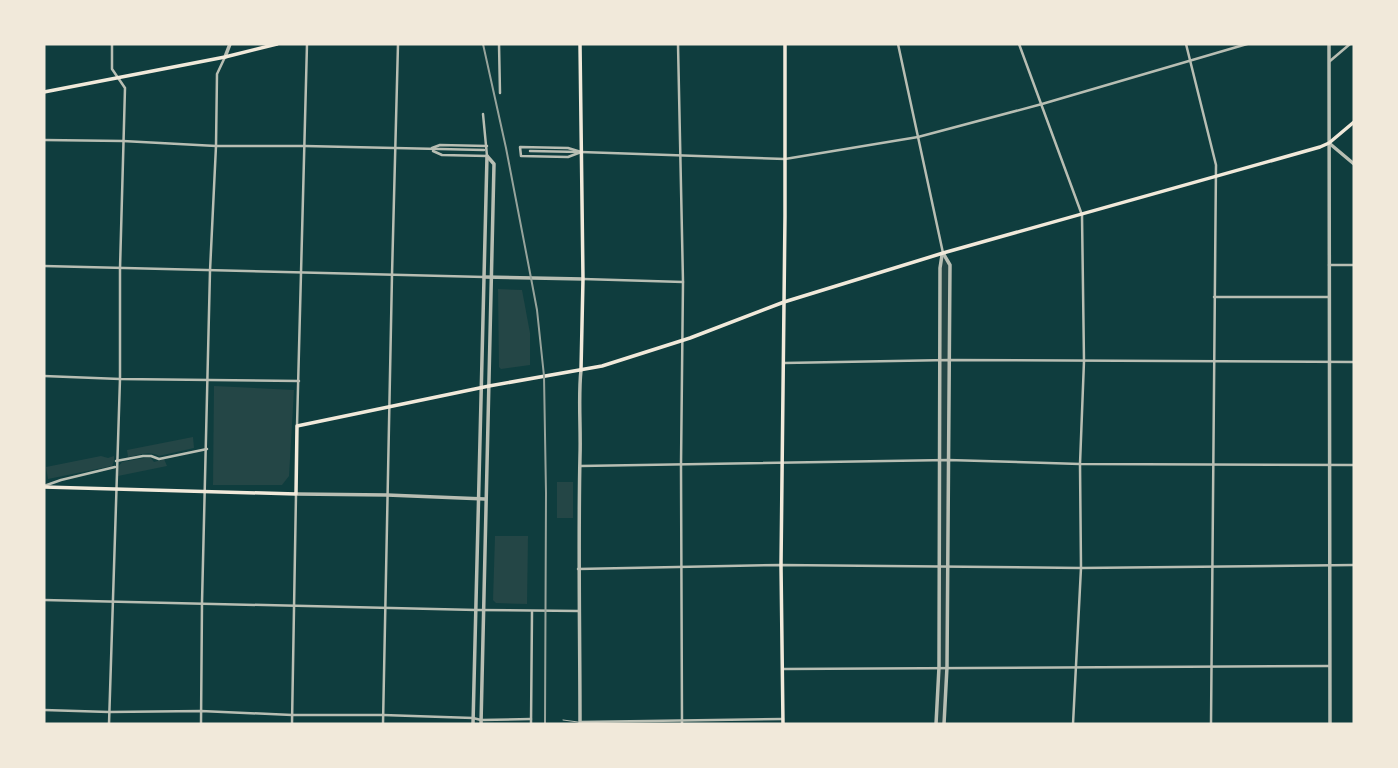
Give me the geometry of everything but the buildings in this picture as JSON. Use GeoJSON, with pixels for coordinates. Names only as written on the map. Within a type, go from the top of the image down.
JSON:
{"type":"FeatureCollection","features":[{"type":"Feature","properties":{"kind":"main road"},"geometry":{"type":"LineString","coordinates":[[44,93],[277,44]]}},
{"type":"Feature","properties":{"kind":"main road"},"geometry":{"type":"LineString","coordinates":[[580,44],[583,279],[581,370]]}},
{"type":"Feature","properties":{"kind":"main road"},"geometry":{"type":"LineString","coordinates":[[783,722],[781,565],[785,44]]}},
{"type":"Feature","properties":{"kind":"main road"},"geometry":{"type":"LineString","coordinates":[[44,487],[296,494],[298,426],[611,363],[784,302],[943,253],[1329,143],[1354,122]]}},
{"type":"Feature","properties":{"kind":"street"},"geometry":{"type":"LineString","coordinates":[[109,724],[120,379],[125,88],[112,69],[112,44]]}},
{"type":"Feature","properties":{"kind":"street"},"geometry":{"type":"LineString","coordinates":[[201,724],[210,271],[217,74],[230,44]]}},
{"type":"Feature","properties":{"kind":"street"},"geometry":{"type":"LineString","coordinates":[[298,426],[307,44]]}},
{"type":"Feature","properties":{"kind":"street"},"geometry":{"type":"LineString","coordinates":[[383,724],[398,44]]}},
{"type":"Feature","properties":{"kind":"street"},"geometry":{"type":"LineString","coordinates":[[499,44],[500,93]]}},
{"type":"Feature","properties":{"kind":"street"},"geometry":{"type":"LineString","coordinates":[[678,44],[683,282],[682,723]]}},
{"type":"Feature","properties":{"kind":"street"},"geometry":{"type":"LineString","coordinates":[[898,44],[943,253],[950,265],[947,667],[944,724]]}},
{"type":"Feature","properties":{"kind":"street"},"geometry":{"type":"LineString","coordinates":[[1019,44],[1082,215],[1084,361],[1080,464],[1081,568],[1073,724]]}},
{"type":"Feature","properties":{"kind":"street"},"geometry":{"type":"LineString","coordinates":[[1186,44],[1216,165],[1211,724]]}},
{"type":"Feature","properties":{"kind":"street"},"geometry":{"type":"LineString","coordinates":[[530,151],[786,159],[918,137],[1247,44]]}},
{"type":"Feature","properties":{"kind":"street"},"geometry":{"type":"LineString","coordinates":[[1329,44],[1330,724]]}},
{"type":"Feature","properties":{"kind":"street"},"geometry":{"type":"LineString","coordinates":[[1329,61],[1350,44]]}},
{"type":"Feature","properties":{"kind":"street"},"geometry":{"type":"LineString","coordinates":[[473,724],[488,156],[483,114]]}},
{"type":"Feature","properties":{"kind":"street"},"geometry":{"type":"LineString","coordinates":[[44,140],[484,150]]}},
{"type":"Feature","properties":{"kind":"street"},"geometry":{"type":"LineString","coordinates":[[1329,143],[1354,164]]}},
{"type":"Feature","properties":{"kind":"street"},"geometry":{"type":"LineString","coordinates":[[429,150],[440,145],[487,146]]}},
{"type":"Feature","properties":{"kind":"street"},"geometry":{"type":"LineString","coordinates":[[520,146],[568,148],[581,152],[568,157],[520,156],[520,146]]}},
{"type":"Feature","properties":{"kind":"street"},"geometry":{"type":"LineString","coordinates":[[429,150],[442,155],[488,156]]}},
{"type":"Feature","properties":{"kind":"street"},"geometry":{"type":"LineString","coordinates":[[481,722],[494,164],[488,156]]}},
{"type":"Feature","properties":{"kind":"street"},"geometry":{"type":"LineString","coordinates":[[936,724],[939,667],[940,268],[943,253]]}},
{"type":"Feature","properties":{"kind":"street"},"geometry":{"type":"LineString","coordinates":[[1329,265],[1354,265]]}},
{"type":"Feature","properties":{"kind":"street"},"geometry":{"type":"LineString","coordinates":[[44,266],[683,282]]}},
{"type":"Feature","properties":{"kind":"street"},"geometry":{"type":"LineString","coordinates":[[1214,297],[1329,297]]}},
{"type":"Feature","properties":{"kind":"street"},"geometry":{"type":"LineString","coordinates":[[784,363],[940,360],[1354,362]]}},
{"type":"Feature","properties":{"kind":"street"},"geometry":{"type":"LineString","coordinates":[[581,370],[578,569],[580,723],[783,722]]}},
{"type":"Feature","properties":{"kind":"street"},"geometry":{"type":"LineString","coordinates":[[44,376],[299,381]]}},
{"type":"Feature","properties":{"kind":"street"},"geometry":{"type":"LineString","coordinates":[[116,461],[143,456],[159,459],[207,449]]}},
{"type":"Feature","properties":{"kind":"street"},"geometry":{"type":"LineString","coordinates":[[580,466],[948,460],[1080,464],[1354,465]]}},
{"type":"Feature","properties":{"kind":"street"},"geometry":{"type":"LineString","coordinates":[[44,487],[116,466]]}},
{"type":"Feature","properties":{"kind":"street"},"geometry":{"type":"LineString","coordinates":[[292,724],[296,494],[485,499]]}},
{"type":"Feature","properties":{"kind":"street"},"geometry":{"type":"LineString","coordinates":[[578,569],[781,565],[939,568],[1354,565]]}},
{"type":"Feature","properties":{"kind":"street"},"geometry":{"type":"LineString","coordinates":[[44,600],[579,611]]}},
{"type":"Feature","properties":{"kind":"street"},"geometry":{"type":"LineString","coordinates":[[44,710],[383,715],[473,718],[481,722],[531,722],[532,611]]}},
{"type":"Feature","properties":{"kind":"street"},"geometry":{"type":"LineString","coordinates":[[783,669],[1330,666]]}},
{"type":"Feature","properties":{"kind":"lane"},"geometry":{"type":"LineString","coordinates":[[563,720],[580,723]]}},
{"type":"Feature","properties":{"kind":"shaded area"},"geometry":{"type":"Polygon","coordinates":[[[943,253],[950,265],[947,667],[944,724],[936,724],[939,667],[940,268],[943,253]]]}},
{"type":"Feature","properties":{"kind":"shaded area"},"geometry":{"type":"Polygon","coordinates":[[[498,289],[522,290],[530,333],[530,365],[501,369],[499,367],[498,289]]]}},
{"type":"Feature","properties":{"kind":"shaded area"},"geometry":{"type":"Polygon","coordinates":[[[214,386],[294,390],[289,476],[282,485],[213,485],[214,386]]]}},
{"type":"Feature","properties":{"kind":"shaded area"},"geometry":{"type":"Polygon","coordinates":[[[193,437],[194,448],[159,456],[148,453],[128,457],[127,450],[193,437]]]}},
{"type":"Feature","properties":{"kind":"shaded area"},"geometry":{"type":"Polygon","coordinates":[[[114,456],[112,466],[48,479],[46,467],[114,456]]]}},
{"type":"Feature","properties":{"kind":"shaded area"},"geometry":{"type":"Polygon","coordinates":[[[150,457],[154,462],[164,459],[167,466],[118,476],[118,467],[122,462],[150,457]]]}},
{"type":"Feature","properties":{"kind":"shaded area"},"geometry":{"type":"Polygon","coordinates":[[[557,482],[573,482],[573,518],[557,518],[557,482]]]}},
{"type":"Feature","properties":{"kind":"shaded area"},"geometry":{"type":"Polygon","coordinates":[[[495,536],[528,536],[527,604],[496,603],[493,600],[495,536]]]}},
{"type":"Feature","properties":{"kind":"railway"},"geometry":{"type":"LineString","coordinates":[[483,44],[537,310],[544,376],[545,724]]}}]}
